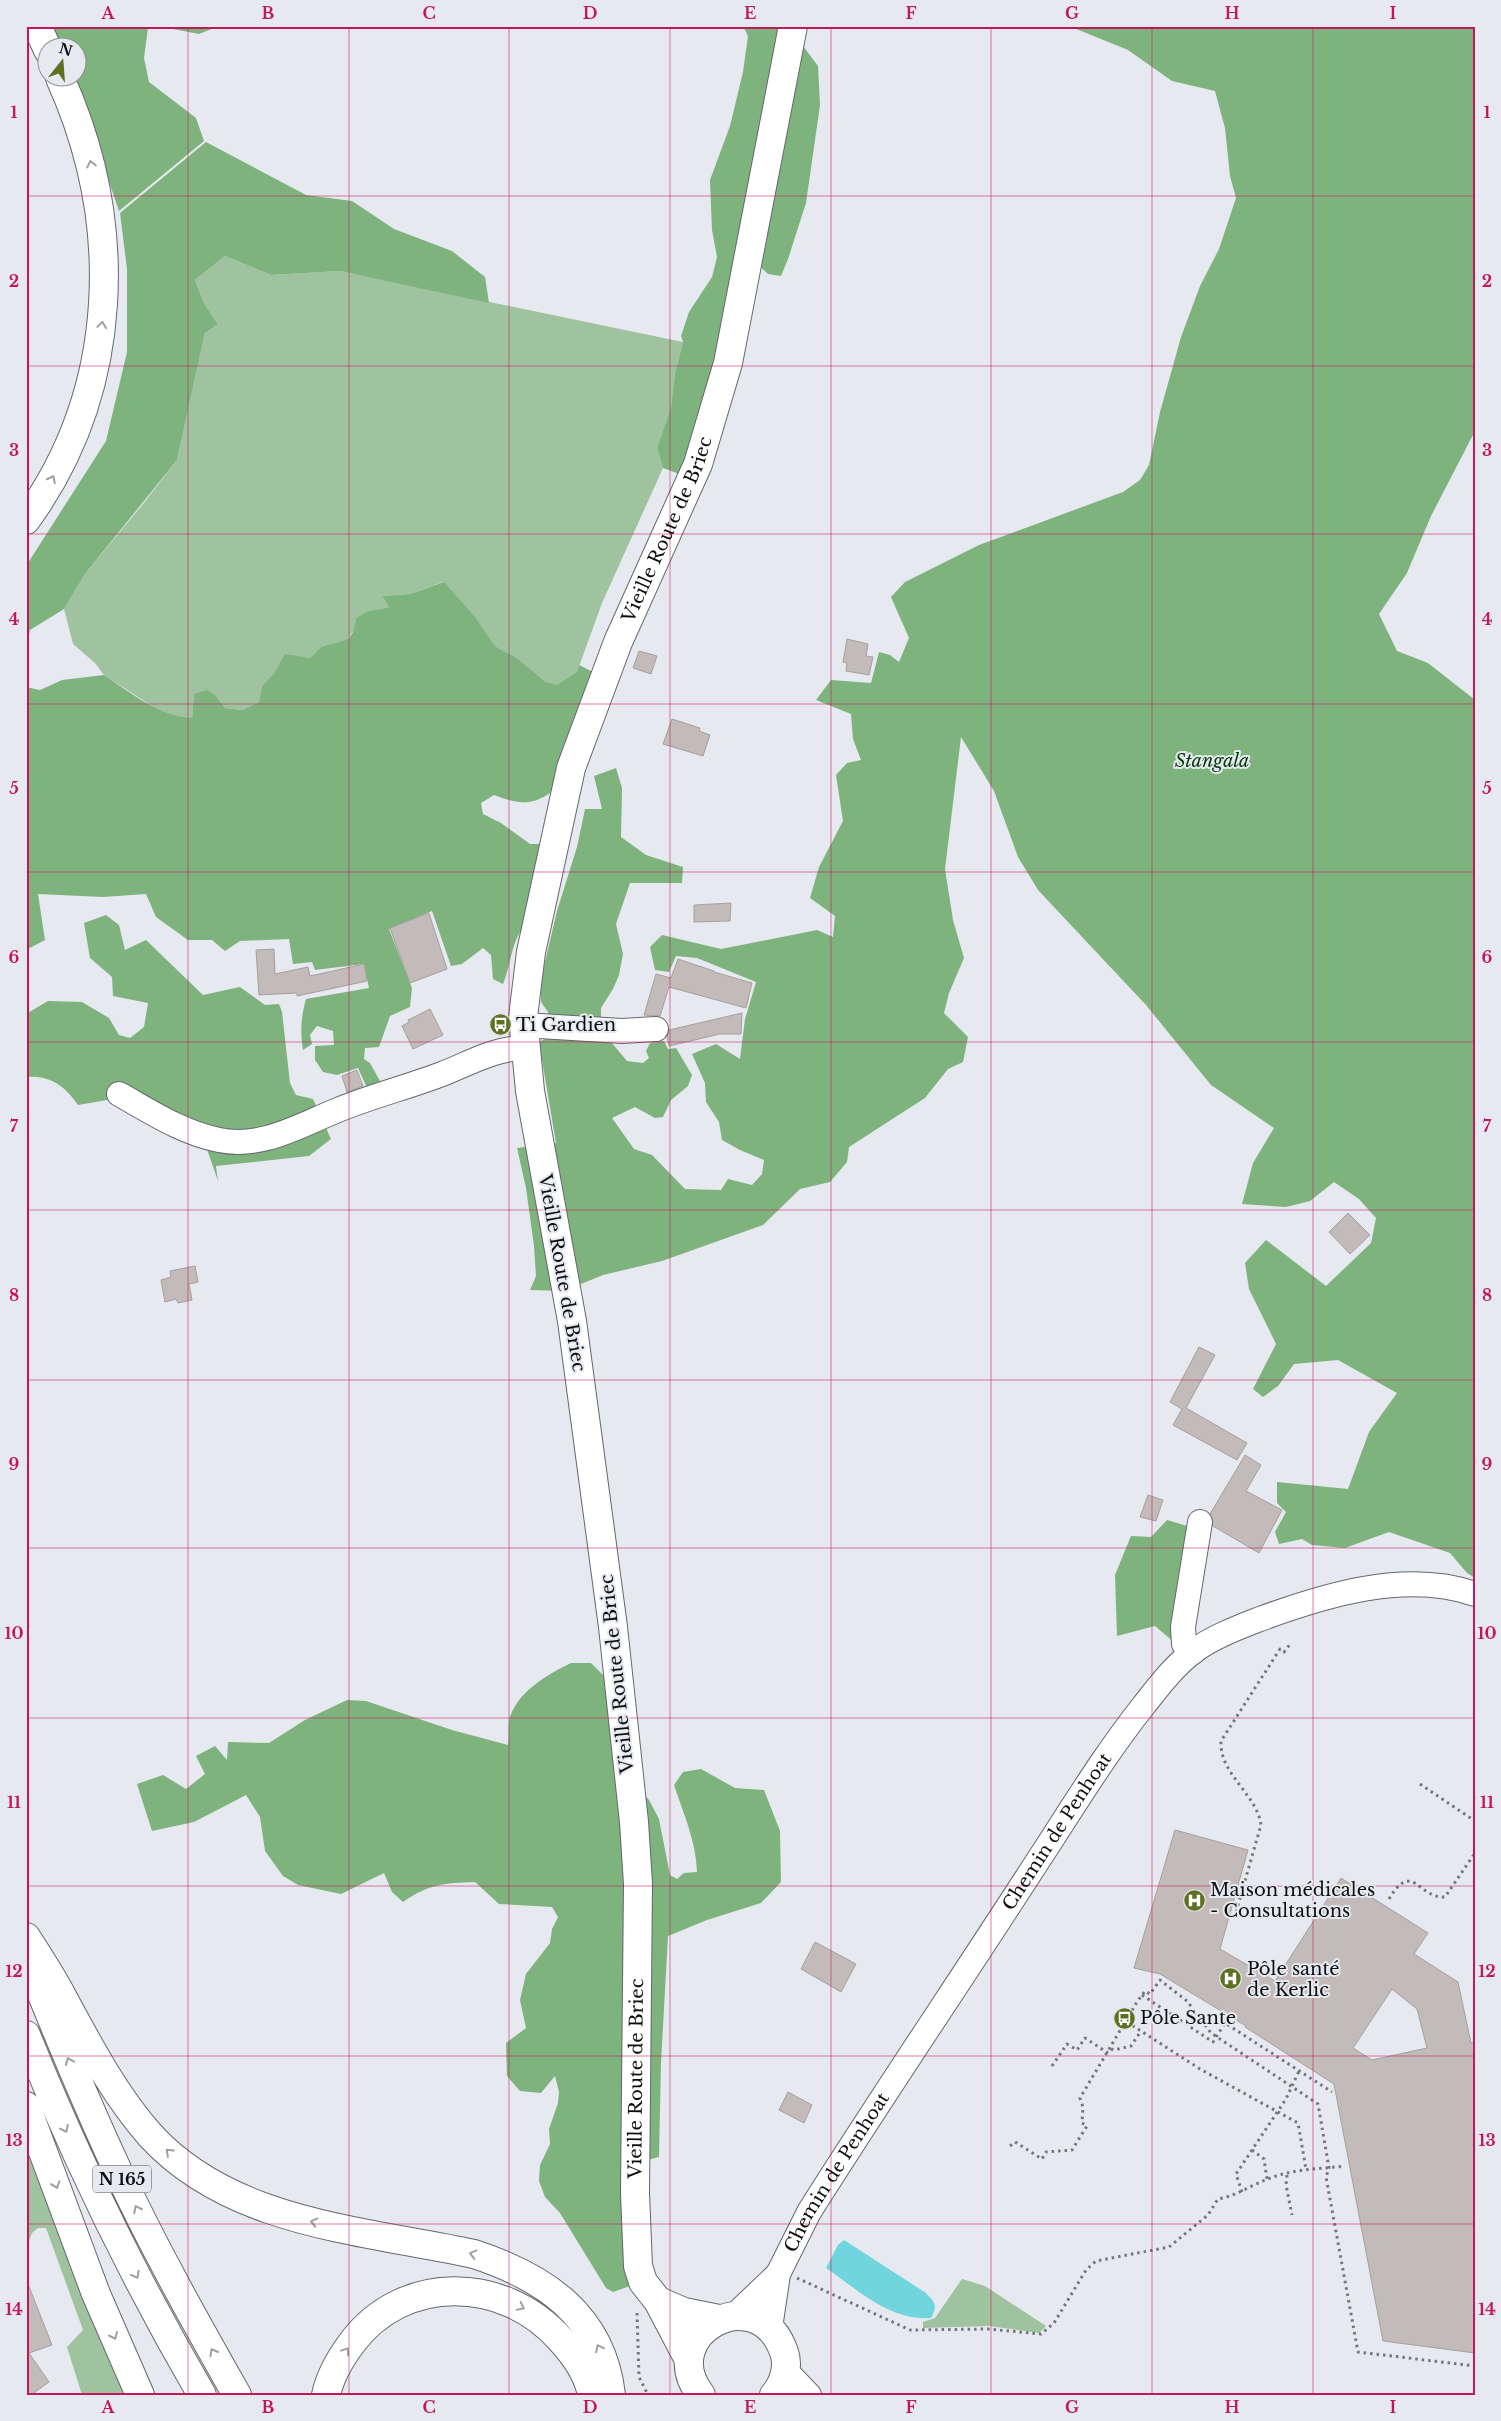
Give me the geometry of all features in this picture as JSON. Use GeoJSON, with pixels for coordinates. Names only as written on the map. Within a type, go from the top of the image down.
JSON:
{"type":"FeatureCollection","features":[{"type":"Feature","properties":{"kind":"main road"},"geometry":{"type":"LineString","coordinates":[[37,26],[42,38]]}},
{"type":"Feature","properties":{"kind":"main road","name":"Vieille Route de Briec"},"geometry":{"type":"LineString","coordinates":[[690,2360],[652,2295],[638,2266],[635,2193],[638,1884],[634,1822],[612,1618],[574,1330],[535,1120],[524,1036],[531,952],[571,768],[618,642],[698,464],[728,363],[793,26]]}},
{"type":"Feature","properties":{"kind":"main road"},"geometry":{"type":"LineString","coordinates":[[26,520],[48,488],[70,441],[87,393],[103,321],[104,268],[100,209],[85,140],[64,88]]}},
{"type":"Feature","properties":{"kind":"main road"},"geometry":{"type":"LineString","coordinates":[[26,1937],[114,2088],[150,2135],[183,2165],[241,2199],[290,2216],[474,2254],[502,2263],[525,2275],[546,2287],[567,2303],[588,2327],[602,2352],[612,2395]]}},
{"type":"Feature","properties":{"kind":"main road","name":"N 165"},"geometry":{"type":"LineString","coordinates":[[26,1955],[77,2081],[118,2170],[198,2326],[237,2395]]}},
{"type":"Feature","properties":{"kind":"main road","name":"N 165"},"geometry":{"type":"LineString","coordinates":[[26,2035],[96,2196],[130,2264],[202,2395]]}},
{"type":"Feature","properties":{"kind":"main road"},"geometry":{"type":"LineString","coordinates":[[26,2106],[96,2294],[140,2395]]}},
{"type":"Feature","properties":{"kind":"main road"},"geometry":{"type":"LineString","coordinates":[[326,2395],[335,2369],[342,2357],[357,2336],[371,2322],[396,2306],[414,2299],[432,2293],[454,2290],[478,2292],[498,2297],[526,2309],[546,2323],[571,2352],[590,2386],[592,2395]]}},
{"type":"Feature","properties":{"kind":"main road"},"geometry":{"type":"LineString","coordinates":[[652,2295],[684,2312],[726,2317],[747,2316],[760,2321],[770,2328],[780,2340],[785,2355],[780,2383]]}},
{"type":"Feature","properties":{"kind":"main road"},"geometry":{"type":"LineString","coordinates":[[700,2394],[694,2383],[690,2360],[698,2335],[726,2317]]}},
{"type":"Feature","properties":{"kind":"street"},"geometry":{"type":"LineString","coordinates":[[119,1094],[176,1126],[225,1141],[250,1142],[272,1137],[306,1125],[337,1110],[444,1073],[482,1056],[511,1048],[524,1036],[656,1029]]}},
{"type":"Feature","properties":{"kind":"street"},"geometry":{"type":"LineString","coordinates":[[1193,1652],[1184,1644],[1183,1627],[1200,1522]]}},
{"type":"Feature","properties":{"kind":"street","name":"Chemin de Penhoat"},"geometry":{"type":"LineString","coordinates":[[770,2328],[792,2276],[820,2195],[1088,1784],[1134,1718],[1162,1683],[1193,1652],[1214,1639],[1255,1621],[1305,1604],[1341,1595],[1394,1586],[1441,1586],[1475,1594]]}},
{"type":"Feature","properties":{"kind":"street","name":"Chemin de Penhoat"},"geometry":{"type":"LineString","coordinates":[[726,2317],[792,2276]]}},
{"type":"Feature","properties":{"kind":"street"},"geometry":{"type":"LineString","coordinates":[[780,2383],[809,2395]]}},
{"type":"Feature","properties":{"kind":"path"},"geometry":{"type":"LineString","coordinates":[[1236,1912],[1261,1825],[1257,1811],[1225,1761],[1221,1741],[1280,1649],[1284,1652],[1291,1643]]}},
{"type":"Feature","properties":{"kind":"path"},"geometry":{"type":"LineString","coordinates":[[1420,1784],[1475,1821]]}},
{"type":"Feature","properties":{"kind":"path"},"geometry":{"type":"LineString","coordinates":[[1389,1899],[1404,1881],[1410,1881],[1433,1896],[1445,1897],[1475,1853]]}},
{"type":"Feature","properties":{"kind":"path"},"geometry":{"type":"LineString","coordinates":[[1010,2146],[1015,2142],[1042,2159],[1046,2152],[1072,2150],[1087,2126],[1082,2123],[1083,2107],[1080,2098],[1142,1995],[1145,1991],[1150,1994],[1160,1980],[1183,1996],[1216,2037],[1318,2104],[1329,2168],[1326,2177],[1358,2352],[1475,2366]]}},
{"type":"Feature","properties":{"kind":"path"},"geometry":{"type":"LineString","coordinates":[[1142,1995],[1213,2042],[1225,2023],[1332,2092]]}},
{"type":"Feature","properties":{"kind":"path"},"geometry":{"type":"LineString","coordinates":[[1127,2022],[1200,2069],[1278,2110],[1298,2123],[1306,2169]]}},
{"type":"Feature","properties":{"kind":"path"},"geometry":{"type":"LineString","coordinates":[[1111,2048],[1114,2050],[1131,2046],[1141,2031]]}},
{"type":"Feature","properties":{"kind":"path"},"geometry":{"type":"LineString","coordinates":[[1052,2066],[1067,2044],[1077,2050],[1085,2038],[1108,2053]]}},
{"type":"Feature","properties":{"kind":"path"},"geometry":{"type":"LineString","coordinates":[[1242,2192],[1236,2174],[1278,2110],[1299,2071]]}},
{"type":"Feature","properties":{"kind":"path"},"geometry":{"type":"LineString","coordinates":[[1252,2150],[1264,2159],[1267,2179]]}},
{"type":"Feature","properties":{"kind":"path"},"geometry":{"type":"LineString","coordinates":[[792,2276],[910,2330],[988,2329],[1041,2334],[1054,2323],[1086,2270],[1096,2261],[1169,2247],[1208,2215],[1218,2199],[1242,2192],[1267,2179],[1306,2169],[1344,2166]]}},
{"type":"Feature","properties":{"kind":"path"},"geometry":{"type":"LineString","coordinates":[[1287,2175],[1286,2185],[1292,2215]]}},
{"type":"Feature","properties":{"kind":"path"},"geometry":{"type":"LineString","coordinates":[[648,2395],[639,2377],[637,2310],[638,2300],[652,2295]]}},
{"type":"Feature","properties":{"kind":"green space"},"geometry":{"type":"Polygon","coordinates":[[[53,26],[219,26],[199,34],[168,28],[148,28],[144,58],[149,82],[196,118],[204,141],[119,211],[77,88],[88,88],[88,38],[58,38],[53,26]]]}},
{"type":"Feature","properties":{"kind":"green space"},"geometry":{"type":"Polygon","coordinates":[[[743,26],[788,26],[818,66],[820,105],[806,203],[788,259],[781,276],[768,274],[744,252],[732,310],[682,475],[663,468],[657,448],[671,407],[675,373],[683,342],[681,336],[689,312],[712,277],[717,257],[712,230],[710,180],[730,126],[743,72],[748,36],[743,26]]]}},
{"type":"Feature","properties":{"kind":"green space","name":"Stangala"},"geometry":{"type":"Polygon","coordinates":[[[1069,26],[1475,26],[1475,431],[1431,516],[1407,573],[1379,614],[1397,651],[1428,663],[1475,700],[1475,1578],[1467,1573],[1450,1553],[1389,1532],[1345,1548],[1312,1545],[1302,1539],[1279,1544],[1275,1532],[1286,1512],[1277,1503],[1277,1482],[1348,1489],[1369,1432],[1397,1393],[1338,1360],[1294,1364],[1278,1386],[1263,1397],[1253,1389],[1276,1344],[1249,1289],[1245,1263],[1266,1240],[1326,1286],[1371,1243],[1376,1218],[1359,1199],[1334,1182],[1310,1201],[1286,1207],[1242,1204],[1253,1163],[1274,1128],[1211,1085],[1146,1005],[1038,890],[1018,857],[994,791],[961,737],[945,869],[953,920],[964,958],[949,993],[944,1013],[968,1037],[963,1062],[948,1069],[925,1098],[849,1147],[847,1162],[830,1182],[800,1189],[763,1225],[662,1261],[603,1275],[564,1291],[530,1290],[536,1276],[534,1246],[526,1188],[517,1148],[556,1143],[539,1042],[549,1037],[548,1012],[541,1002],[540,983],[557,911],[577,847],[585,809],[602,809],[594,776],[616,768],[622,788],[621,837],[646,855],[683,867],[682,883],[630,883],[616,924],[623,954],[619,975],[601,1008],[601,1030],[627,1061],[643,1063],[649,1058],[646,1051],[650,1043],[664,1041],[668,1049],[676,1048],[692,1075],[688,1086],[671,1100],[663,1117],[655,1118],[635,1107],[612,1118],[634,1149],[652,1155],[685,1189],[721,1190],[728,1179],[752,1185],[762,1174],[764,1160],[722,1140],[719,1122],[706,1102],[705,1083],[692,1054],[716,1044],[740,1059],[745,1019],[756,982],[697,958],[676,956],[669,972],[655,970],[650,947],[662,935],[721,949],[817,930],[833,937],[835,916],[810,898],[819,867],[843,821],[836,775],[847,763],[861,760],[853,739],[851,714],[816,700],[831,680],[871,683],[879,652],[890,655],[899,662],[909,638],[891,597],[905,582],[979,545],[1123,492],[1140,480],[1149,465],[1160,412],[1181,337],[1200,286],[1219,249],[1236,198],[1230,176],[1225,128],[1215,91],[1172,81],[1128,50],[1069,26]]]}},
{"type":"Feature","properties":{"kind":"green space"},"geometry":{"type":"Polygon","coordinates":[[[206,142],[306,195],[352,201],[394,229],[452,251],[485,277],[489,303],[340,271],[271,275],[225,256],[195,280],[204,303],[218,324],[205,333],[177,460],[85,574],[64,609],[30,630],[26,649],[26,566],[106,441],[127,352],[127,269],[120,213],[206,142]]]}},
{"type":"Feature","properties":{"kind":"green space"},"geometry":{"type":"Polygon","coordinates":[[[225,256],[271,275],[340,271],[683,342],[675,373],[671,407],[657,448],[663,468],[602,603],[577,672],[557,686],[546,682],[517,658],[495,646],[476,618],[443,582],[410,594],[382,596],[389,607],[369,611],[344,643],[321,648],[310,658],[285,655],[274,673],[262,686],[259,702],[242,710],[225,708],[216,696],[194,694],[192,718],[177,718],[158,710],[104,675],[95,663],[73,644],[64,609],[85,574],[177,460],[205,333],[218,324],[204,303],[195,280],[225,256]]]}},
{"type":"Feature","properties":{"kind":"green space"},"geometry":{"type":"Polygon","coordinates":[[[444,582],[476,618],[495,646],[517,658],[546,682],[557,685],[577,672],[579,665],[593,672],[550,793],[529,802],[516,802],[494,795],[481,803],[483,814],[501,823],[530,844],[541,844],[526,924],[517,937],[503,984],[493,979],[491,955],[483,948],[462,964],[451,966],[432,911],[389,929],[412,988],[410,1007],[390,1016],[379,1047],[365,1048],[364,1059],[370,1063],[380,1081],[368,1090],[358,1068],[337,1075],[323,1072],[315,1060],[315,1046],[334,1045],[333,1031],[317,1026],[310,1035],[312,1044],[303,1050],[301,1030],[306,999],[369,988],[364,964],[315,970],[312,962],[293,964],[289,939],[240,941],[225,951],[212,940],[188,940],[156,917],[146,894],[103,897],[38,894],[45,940],[26,950],[26,687],[40,690],[62,680],[104,675],[145,702],[180,717],[192,718],[194,694],[207,690],[216,696],[225,708],[242,710],[259,702],[262,686],[274,673],[285,654],[310,658],[322,647],[341,642],[349,637],[353,633],[356,618],[369,611],[389,607],[382,596],[410,594],[444,582]]]}},
{"type":"Feature","properties":{"kind":"green space"},"geometry":{"type":"Polygon","coordinates":[[[106,915],[119,925],[125,950],[146,940],[203,995],[240,987],[265,1005],[279,1004],[282,1012],[290,1083],[296,1095],[313,1099],[331,1139],[309,1156],[216,1166],[218,1181],[200,1129],[130,1096],[78,1105],[68,1092],[56,1083],[42,1078],[26,1077],[26,1014],[48,1001],[82,1002],[109,1018],[119,1035],[130,1038],[144,1027],[148,1003],[113,996],[112,977],[90,958],[84,923],[106,915]]]}},
{"type":"Feature","properties":{"kind":"green space"},"geometry":{"type":"Polygon","coordinates":[[[1167,1520],[1194,1528],[1175,1643],[1155,1626],[1117,1636],[1115,1575],[1131,1536],[1151,1537],[1167,1520]]]}},
{"type":"Feature","properties":{"kind":"green space"},"geometry":{"type":"Polygon","coordinates":[[[571,1663],[591,1663],[609,1681],[623,1770],[649,1800],[659,1819],[670,1875],[677,1879],[684,1873],[697,1872],[692,1839],[674,1785],[683,1772],[701,1769],[735,1788],[764,1790],[780,1831],[781,1882],[761,1903],[707,1920],[668,1936],[661,2063],[659,2157],[628,2165],[630,2286],[613,2292],[606,2288],[560,2213],[545,2197],[539,2181],[540,2165],[550,2144],[549,2129],[558,2103],[559,2092],[555,2076],[541,2093],[520,2091],[507,2076],[506,2043],[526,2028],[520,2000],[526,1974],[550,1943],[552,1929],[558,1917],[552,1907],[499,1904],[475,1882],[454,1883],[429,1888],[403,1902],[392,1892],[384,1873],[341,1894],[298,1885],[283,1876],[265,1851],[260,1817],[246,1795],[194,1822],[152,1831],[137,1784],[163,1775],[186,1789],[205,1774],[196,1756],[215,1746],[227,1760],[228,1742],[269,1743],[305,1720],[347,1700],[366,1701],[452,1730],[508,1745],[509,1721],[512,1711],[518,1702],[525,1693],[543,1679],[571,1663]]]}},
{"type":"Feature","properties":{"kind":"green space"},"geometry":{"type":"Polygon","coordinates":[[[26,2134],[127,2395],[82,2395],[67,2347],[83,2330],[46,2228],[38,2228],[32,2233],[26,2250],[26,2134]]]}},
{"type":"Feature","properties":{"kind":"green space"},"geometry":{"type":"Polygon","coordinates":[[[962,2279],[985,2286],[1046,2326],[1039,2333],[989,2326],[923,2328],[923,2322],[935,2318],[962,2279]]]}},
{"type":"Feature","properties":{"kind":"water"},"geometry":{"type":"Polygon","coordinates":[[[844,2240],[926,2293],[932,2299],[935,2307],[931,2318],[916,2318],[888,2309],[862,2294],[826,2268],[838,2245],[844,2240]]]}},
{"type":"Feature","properties":{"kind":"building"},"geometry":{"type":"Polygon","coordinates":[[[847,639],[868,644],[866,656],[873,657],[869,675],[846,671],[847,663],[843,662],[847,639]]]}},
{"type":"Feature","properties":{"kind":"building"},"geometry":{"type":"Polygon","coordinates":[[[639,651],[657,656],[651,674],[633,668],[639,651]]]}},
{"type":"Feature","properties":{"kind":"building"},"geometry":{"type":"Polygon","coordinates":[[[672,719],[700,728],[699,731],[710,735],[703,756],[663,744],[672,719]]]}},
{"type":"Feature","properties":{"kind":"building"},"geometry":{"type":"Polygon","coordinates":[[[731,903],[730,921],[694,922],[694,905],[731,903]]]}},
{"type":"Feature","properties":{"kind":"building"},"geometry":{"type":"Polygon","coordinates":[[[429,913],[447,969],[410,983],[390,928],[429,913]]]}},
{"type":"Feature","properties":{"kind":"building"},"geometry":{"type":"Polygon","coordinates":[[[274,949],[275,974],[308,967],[310,976],[364,964],[367,981],[297,996],[297,993],[259,995],[256,950],[274,949]]]}},
{"type":"Feature","properties":{"kind":"building"},"geometry":{"type":"Polygon","coordinates":[[[678,959],[752,983],[746,1008],[669,987],[660,1016],[644,1015],[656,974],[671,978],[678,959]]]}},
{"type":"Feature","properties":{"kind":"building"},"geometry":{"type":"Polygon","coordinates":[[[430,1009],[443,1035],[413,1049],[402,1026],[409,1022],[408,1020],[430,1009]]]}},
{"type":"Feature","properties":{"kind":"building"},"geometry":{"type":"Polygon","coordinates":[[[742,1013],[741,1034],[720,1034],[669,1046],[667,1037],[669,1030],[742,1013]]]}},
{"type":"Feature","properties":{"kind":"building"},"geometry":{"type":"Polygon","coordinates":[[[357,1070],[363,1086],[347,1092],[342,1076],[357,1070]]]}},
{"type":"Feature","properties":{"kind":"building"},"geometry":{"type":"Polygon","coordinates":[[[1348,1213],[1370,1235],[1350,1254],[1329,1232],[1348,1213]]]}},
{"type":"Feature","properties":{"kind":"building"},"geometry":{"type":"Polygon","coordinates":[[[195,1266],[198,1282],[189,1284],[192,1300],[178,1303],[176,1299],[165,1302],[161,1280],[171,1277],[170,1271],[195,1266]]]}},
{"type":"Feature","properties":{"kind":"building"},"geometry":{"type":"Polygon","coordinates":[[[1199,1347],[1215,1355],[1186,1408],[1247,1443],[1237,1460],[1173,1425],[1182,1409],[1170,1402],[1199,1347]]]}},
{"type":"Feature","properties":{"kind":"building"},"geometry":{"type":"Polygon","coordinates":[[[1245,1455],[1261,1465],[1246,1491],[1282,1510],[1259,1553],[1213,1526],[1210,1514],[1245,1455]]]}},
{"type":"Feature","properties":{"kind":"building"},"geometry":{"type":"Polygon","coordinates":[[[1148,1495],[1163,1500],[1156,1521],[1140,1517],[1148,1495]]]}},
{"type":"Feature","properties":{"kind":"building"},"geometry":{"type":"Polygon","coordinates":[[[1175,1830],[1248,1850],[1220,1949],[1275,1981],[1341,1878],[1428,1933],[1414,1954],[1458,1982],[1471,2043],[1475,2042],[1475,2353],[1383,2341],[1334,2084],[1246,2026],[1160,1974],[1134,1968],[1175,1830]],[[1392,1989],[1353,2048],[1372,2060],[1427,2048],[1417,2009],[1392,1989]]]}},
{"type":"Feature","properties":{"kind":"building"},"geometry":{"type":"Polygon","coordinates":[[[815,1942],[856,1964],[841,1992],[801,1969],[815,1942]]]}},
{"type":"Feature","properties":{"kind":"building"},"geometry":{"type":"Polygon","coordinates":[[[788,2092],[812,2105],[804,2123],[779,2110],[788,2092]]]}},
{"type":"Feature","properties":{"kind":"building"},"geometry":{"type":"Polygon","coordinates":[[[26,2279],[52,2345],[29,2353],[49,2382],[31,2395],[26,2395],[26,2279]]]}},
{"type":"Feature","properties":{"kind":"place","name":"Ti Gardien"},"geometry":{"type":"Point","coordinates":[500,1025]}},
{"type":"Feature","properties":{"kind":"place","name":"Maison médicales - Consultations"},"geometry":{"type":"Point","coordinates":[1194,1900]}},
{"type":"Feature","properties":{"kind":"place","name":"Pôle santé de Kerlic"},"geometry":{"type":"Point","coordinates":[1231,1979]}},
{"type":"Feature","properties":{"kind":"place","name":"Pôle Sante"},"geometry":{"type":"Point","coordinates":[1124,2018]}}]}
